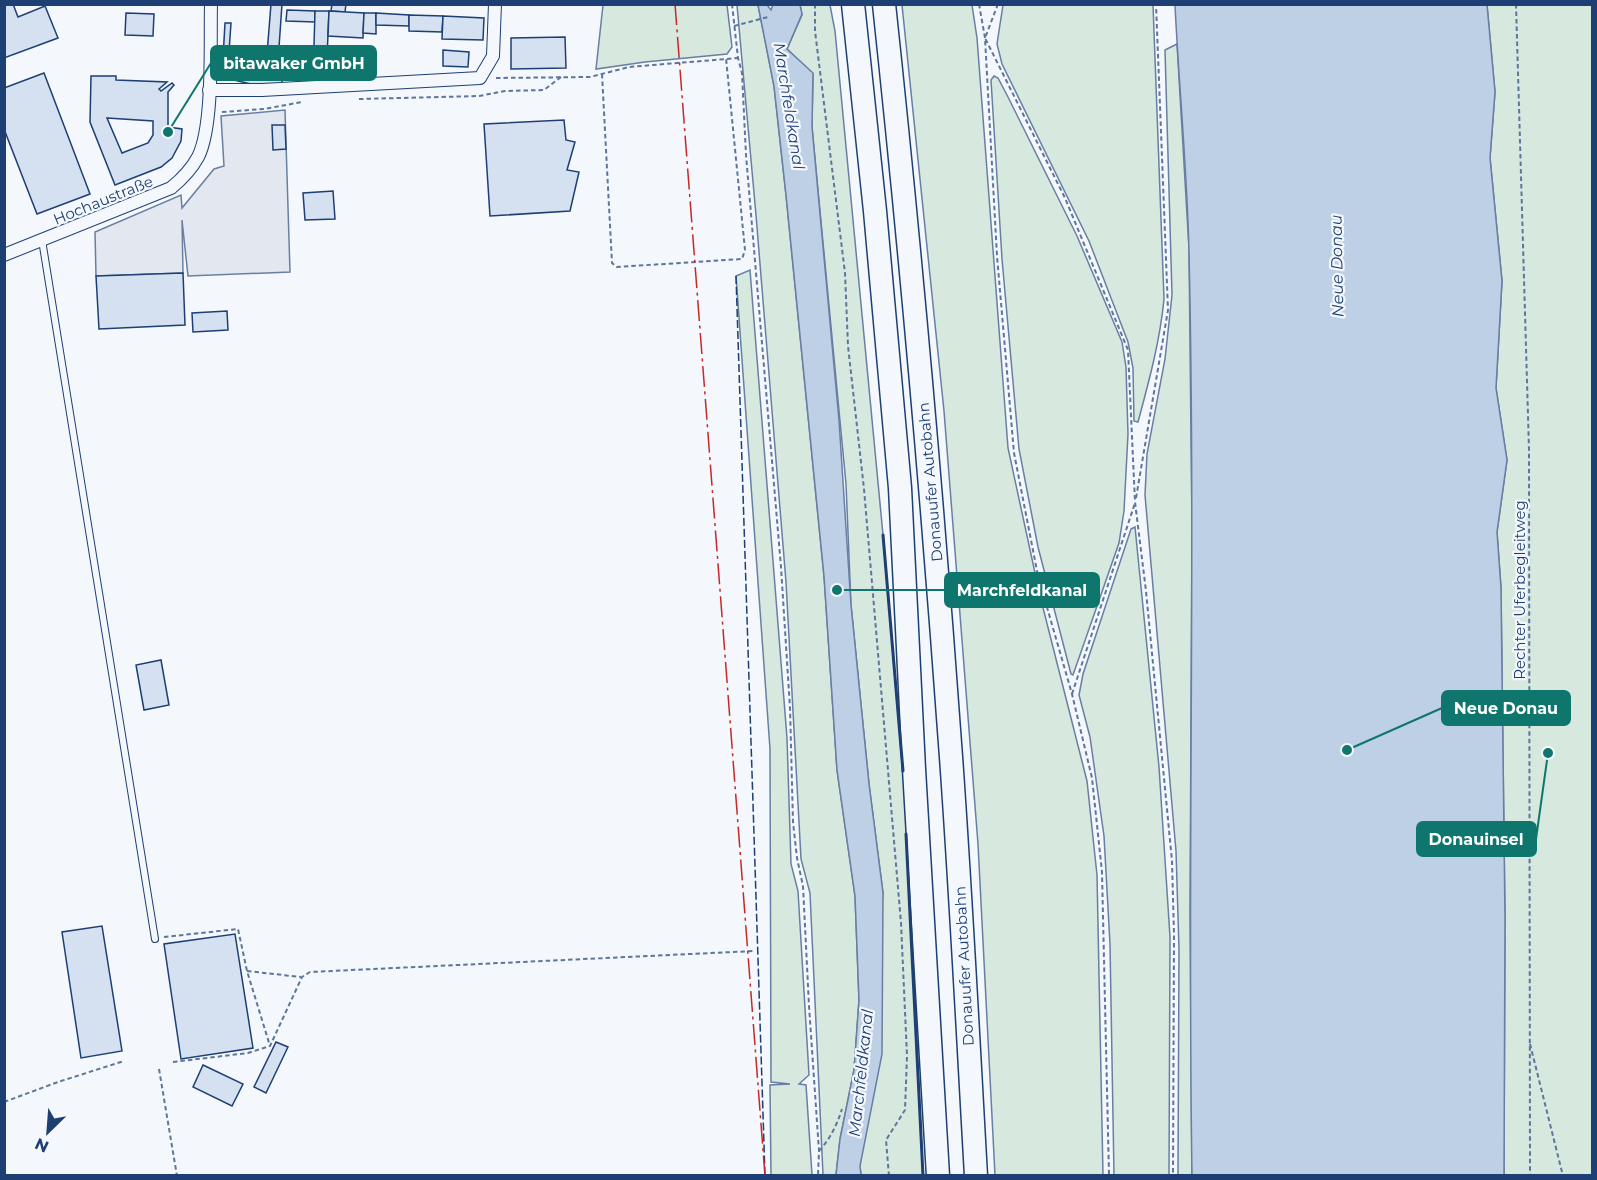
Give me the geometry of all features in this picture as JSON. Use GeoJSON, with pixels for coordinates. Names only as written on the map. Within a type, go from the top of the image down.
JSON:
{"type":"FeatureCollection","features":[{"type":"Feature","properties":{"kind":"highway","name":"Donauufer Autobahn"},"geometry":{"type":"LineString","coordinates":[[853,4],[875,211],[900,488],[914,781],[938,1176]]}},
{"type":"Feature","properties":{"kind":"highway","name":"Donauufer Autobahn"},"geometry":{"type":"LineString","coordinates":[[884,4],[932,494],[952,760],[976,1176]]}},
{"type":"Feature","properties":{"kind":"street"},"geometry":{"type":"LineString","coordinates":[[207,113],[211,4]]}},
{"type":"Feature","properties":{"kind":"street"},"geometry":{"type":"LineString","coordinates":[[209,90],[262,90],[480,78],[493,56],[495,4]]}},
{"type":"Feature","properties":{"kind":"street","name":"Hochaustraße"},"geometry":{"type":"LineString","coordinates":[[4,255],[171,188],[187,174],[199,155],[207,113]]}},
{"type":"Feature","properties":{"kind":"lane"},"geometry":{"type":"LineString","coordinates":[[42,240],[155,939]]}},
{"type":"Feature","properties":{"kind":"path"},"geometry":{"type":"LineString","coordinates":[[732,4],[738,58],[742,73],[747,166],[782,579],[790,708],[793,822],[803,886],[819,1151],[818,1176]]}},
{"type":"Feature","properties":{"kind":"path"},"geometry":{"type":"LineString","coordinates":[[815,4],[815,31],[845,273],[848,346],[864,489],[901,923],[907,1056],[905,1110],[886,1140],[889,1176]]}},
{"type":"Feature","properties":{"kind":"path"},"geometry":{"type":"LineString","coordinates":[[979,4],[985,38],[997,256],[1014,453],[1038,576],[1072,694],[1092,778],[1102,872],[1109,1176]]}},
{"type":"Feature","properties":{"kind":"path"},"geometry":{"type":"LineString","coordinates":[[998,4],[985,38],[1065,198],[1128,350],[1135,502],[1146,591],[1172,861],[1173,1176]]}},
{"type":"Feature","properties":{"kind":"path"},"geometry":{"type":"LineString","coordinates":[[1072,694],[1135,502],[1168,310],[1156,4]]}},
{"type":"Feature","properties":{"kind":"path","name":"Rechter Uferbegleitweg"},"geometry":{"type":"LineString","coordinates":[[1516,4],[1529,450],[1530,1176]]}},
{"type":"Feature","properties":{"kind":"path"},"geometry":{"type":"LineString","coordinates":[[734,26],[768,17]]}},
{"type":"Feature","properties":{"kind":"path"},"geometry":{"type":"LineString","coordinates":[[602,74],[612,263],[617,267],[742,259],[745,250],[726,58]]}},
{"type":"Feature","properties":{"kind":"path"},"geometry":{"type":"LineString","coordinates":[[480,78],[590,77],[629,68],[738,58]]}},
{"type":"Feature","properties":{"kind":"path"},"geometry":{"type":"LineString","coordinates":[[354,99],[479,96],[505,91],[544,90],[561,77]]}},
{"type":"Feature","properties":{"kind":"path"},"geometry":{"type":"LineString","coordinates":[[207,113],[264,109],[308,100]]}},
{"type":"Feature","properties":{"kind":"path"},"geometry":{"type":"LineString","coordinates":[[155,939],[238,929],[247,971],[270,1046]]}},
{"type":"Feature","properties":{"kind":"path"},"geometry":{"type":"LineString","coordinates":[[173,1062],[248,1053],[270,1046],[302,977],[310,972],[754,951]]}},
{"type":"Feature","properties":{"kind":"path"},"geometry":{"type":"LineString","coordinates":[[247,971],[302,977]]}},
{"type":"Feature","properties":{"kind":"path"},"geometry":{"type":"LineString","coordinates":[[1529,1040],[1563,1176]]}},
{"type":"Feature","properties":{"kind":"path"},"geometry":{"type":"LineString","coordinates":[[4,1102],[124,1061]]}},
{"type":"Feature","properties":{"kind":"path"},"geometry":{"type":"LineString","coordinates":[[159,1069],[177,1176]]}},
{"type":"Feature","properties":{"kind":"path"},"geometry":{"type":"LineString","coordinates":[[819,1151],[838,1122],[842,1109]]}},
{"type":"Feature","properties":{"kind":"shaded area"},"geometry":{"type":"Polygon","coordinates":[[[603,5],[727,5],[732,47],[727,54],[596,69],[603,5]]]}},
{"type":"Feature","properties":{"kind":"shaded area"},"geometry":{"type":"Polygon","coordinates":[[[737,5],[758,5],[774,86],[824,576],[837,770],[855,896],[859,1000],[854,1070],[840,1139],[836,1175],[823,1175],[810,893],[801,859],[786,582],[737,5]]]}},
{"type":"Feature","properties":{"kind":"shaded area"},"geometry":{"type":"Polygon","coordinates":[[[800,5],[830,5],[835,31],[883,535],[905,798],[923,1175],[861,1175],[860,1166],[883,893],[869,784],[851,605],[846,484],[812,127],[813,74],[787,49],[802,15],[800,5]]]}},
{"type":"Feature","properties":{"kind":"shaded area"},"geometry":{"type":"Polygon","coordinates":[[[902,5],[972,5],[977,38],[1008,448],[1040,596],[1087,781],[1097,875],[1103,1175],[995,1175],[978,844],[944,411],[902,5]]]}},
{"type":"Feature","properties":{"kind":"shaded area"},"geometry":{"type":"Polygon","coordinates":[[[1003,5],[1153,5],[1164,299],[1157,346],[1138,422],[1134,421],[1133,368],[1128,342],[1089,241],[1002,64],[997,44],[1003,5]]]}},
{"type":"Feature","properties":{"kind":"shaded area"},"geometry":{"type":"Polygon","coordinates":[[[1487,5],[1592,5],[1592,1175],[1504,1175],[1505,918],[1501,588],[1497,532],[1507,460],[1496,388],[1502,281],[1490,158],[1495,92],[1487,5]]]}},
{"type":"Feature","properties":{"kind":"shaded area"},"geometry":{"type":"Polygon","coordinates":[[[1177,44],[1189,249],[1192,531],[1190,912],[1192,1176],[1178,1175],[1179,949],[1176,851],[1145,495],[1147,454],[1165,359],[1172,295],[1165,50],[1177,44]]]}},
{"type":"Feature","properties":{"kind":"shaded area"},"geometry":{"type":"Polygon","coordinates":[[[994,76],[998,78],[1008,97],[1077,236],[1122,342],[1126,367],[1128,434],[1124,511],[1119,543],[1073,675],[1038,547],[1019,449],[1002,259],[991,80],[994,76]]]}},
{"type":"Feature","properties":{"kind":"shaded area"},"geometry":{"type":"Polygon","coordinates":[[[285,110],[290,272],[188,276],[182,220],[183,273],[96,276],[95,232],[181,195],[182,208],[214,169],[224,166],[221,116],[285,110]]]}},
{"type":"Feature","properties":{"kind":"shaded area"},"geometry":{"type":"Polygon","coordinates":[[[750,270],[787,738],[791,864],[798,891],[809,1075],[799,1084],[806,1085],[812,1175],[771,1175],[770,1085],[790,1084],[771,1082],[770,749],[736,276],[750,270]]]}},
{"type":"Feature","properties":{"kind":"shaded area"},"geometry":{"type":"Polygon","coordinates":[[[1135,527],[1159,767],[1170,937],[1169,1175],[1114,1175],[1110,944],[1104,836],[1090,737],[1079,695],[1083,674],[1131,529],[1135,527]]]}},
{"type":"Feature","properties":{"kind":"water","name":"Marchfeldkanal"},"geometry":{"type":"Polygon","coordinates":[[[758,5],[767,5],[771,10],[773,5],[800,5],[802,14],[787,49],[813,73],[812,127],[839,420],[851,605],[869,784],[883,893],[882,1054],[860,1166],[861,1175],[836,1175],[840,1139],[854,1070],[859,1000],[855,896],[837,770],[824,576],[786,195],[774,86],[758,5]]]}},
{"type":"Feature","properties":{"kind":"water","name":"Neue Donau"},"geometry":{"type":"Polygon","coordinates":[[[1175,5],[1487,5],[1495,92],[1490,158],[1502,281],[1496,388],[1507,460],[1497,532],[1501,588],[1505,918],[1504,1175],[1192,1175],[1191,366],[1188,220],[1175,5]]]}},
{"type":"Feature","properties":{"kind":"building"},"geometry":{"type":"Polygon","coordinates":[[[4,4],[13,4],[18,17],[45,6],[58,38],[4,58],[4,4]]]}},
{"type":"Feature","properties":{"kind":"building"},"geometry":{"type":"Polygon","coordinates":[[[271,4],[282,4],[277,76],[256,74],[257,53],[267,54],[271,4]]]}},
{"type":"Feature","properties":{"kind":"building"},"geometry":{"type":"Polygon","coordinates":[[[332,4],[346,4],[345,12],[331,11],[332,4]]]}},
{"type":"Feature","properties":{"kind":"building"},"geometry":{"type":"Polygon","coordinates":[[[287,10],[315,11],[315,22],[286,21],[287,10]]]}},
{"type":"Feature","properties":{"kind":"building"},"geometry":{"type":"Polygon","coordinates":[[[315,11],[329,11],[326,81],[313,80],[315,11]]]}},
{"type":"Feature","properties":{"kind":"building"},"geometry":{"type":"Polygon","coordinates":[[[329,11],[364,13],[363,38],[328,36],[329,11]]]}},
{"type":"Feature","properties":{"kind":"building"},"geometry":{"type":"Polygon","coordinates":[[[126,13],[154,14],[153,36],[125,35],[126,13]]]}},
{"type":"Feature","properties":{"kind":"building"},"geometry":{"type":"Polygon","coordinates":[[[364,13],[376,13],[376,34],[363,33],[364,13]]]}},
{"type":"Feature","properties":{"kind":"building"},"geometry":{"type":"Polygon","coordinates":[[[376,13],[409,15],[409,26],[376,25],[376,13]]]}},
{"type":"Feature","properties":{"kind":"building"},"geometry":{"type":"Polygon","coordinates":[[[409,15],[443,16],[442,32],[409,31],[409,15]]]}},
{"type":"Feature","properties":{"kind":"building"},"geometry":{"type":"Polygon","coordinates":[[[443,16],[484,18],[483,40],[442,39],[443,16]]]}},
{"type":"Feature","properties":{"kind":"building"},"geometry":{"type":"Polygon","coordinates":[[[225,23],[231,23],[229,52],[231,63],[237,59],[245,72],[282,77],[282,84],[255,85],[234,80],[227,71],[223,58],[225,23]]]}},
{"type":"Feature","properties":{"kind":"building"},"geometry":{"type":"Polygon","coordinates":[[[565,37],[566,68],[511,69],[511,38],[565,37]]]}},
{"type":"Feature","properties":{"kind":"building"},"geometry":{"type":"Polygon","coordinates":[[[443,50],[469,52],[468,67],[443,66],[443,50]]]}},
{"type":"Feature","properties":{"kind":"building"},"geometry":{"type":"Polygon","coordinates":[[[44,73],[90,194],[37,214],[4,129],[4,88],[44,73]]]}},
{"type":"Feature","properties":{"kind":"building"},"geometry":{"type":"Polygon","coordinates":[[[91,76],[116,76],[116,80],[167,82],[159,89],[161,91],[172,83],[174,85],[168,92],[168,127],[182,129],[181,141],[172,158],[161,167],[115,185],[90,122],[91,76]],[[107,118],[122,153],[148,143],[153,135],[153,121],[107,118]]]}},
{"type":"Feature","properties":{"kind":"building"},"geometry":{"type":"Polygon","coordinates":[[[564,120],[566,140],[575,142],[567,170],[579,172],[570,211],[490,216],[484,124],[564,120]]]}},
{"type":"Feature","properties":{"kind":"building"},"geometry":{"type":"Polygon","coordinates":[[[272,125],[285,125],[286,149],[273,150],[272,125]]]}},
{"type":"Feature","properties":{"kind":"building"},"geometry":{"type":"Polygon","coordinates":[[[333,191],[335,219],[305,220],[303,193],[333,191]]]}},
{"type":"Feature","properties":{"kind":"building"},"geometry":{"type":"Polygon","coordinates":[[[183,273],[185,325],[99,329],[96,276],[183,273]]]}},
{"type":"Feature","properties":{"kind":"building"},"geometry":{"type":"Polygon","coordinates":[[[227,311],[228,330],[193,332],[192,313],[227,311]]]}},
{"type":"Feature","properties":{"kind":"building"},"geometry":{"type":"Polygon","coordinates":[[[161,660],[169,705],[144,710],[136,665],[161,660]]]}},
{"type":"Feature","properties":{"kind":"building"},"geometry":{"type":"Polygon","coordinates":[[[102,926],[122,1051],[81,1058],[62,932],[102,926]]]}},
{"type":"Feature","properties":{"kind":"building"},"geometry":{"type":"Polygon","coordinates":[[[235,934],[253,1048],[181,1059],[164,944],[235,934]]]}},
{"type":"Feature","properties":{"kind":"building"},"geometry":{"type":"Polygon","coordinates":[[[276,1042],[288,1047],[266,1093],[254,1087],[276,1042]]]}},
{"type":"Feature","properties":{"kind":"building"},"geometry":{"type":"Polygon","coordinates":[[[203,1065],[243,1084],[232,1106],[193,1087],[203,1065]]]}},
{"type":"Feature","properties":{"kind":"fence"},"geometry":{"type":"LineString","coordinates":[[736,276],[765,1176]]}},
{"type":"Feature","properties":{"kind":"wall"},"geometry":{"type":"LineString","coordinates":[[883,535],[903,771]]}},
{"type":"Feature","properties":{"kind":"wall"},"geometry":{"type":"LineString","coordinates":[[906,834],[923,1176]]}},
{"type":"Feature","properties":{"kind":"power"},"geometry":{"type":"LineString","coordinates":[[675,4],[765,1176]]}},
{"type":"Feature","properties":{"kind":"place","name":"bitawaker GmbH"},"geometry":{"type":"Point","coordinates":[168,132]}},
{"type":"Feature","properties":{"kind":"place","name":"Marchfeldkanal"},"geometry":{"type":"Point","coordinates":[837,590]}},
{"type":"Feature","properties":{"kind":"place","name":"Neue Donau"},"geometry":{"type":"Point","coordinates":[1347,750]}},
{"type":"Feature","properties":{"kind":"place","name":"Donauinsel"},"geometry":{"type":"Point","coordinates":[1548,753]}}]}
